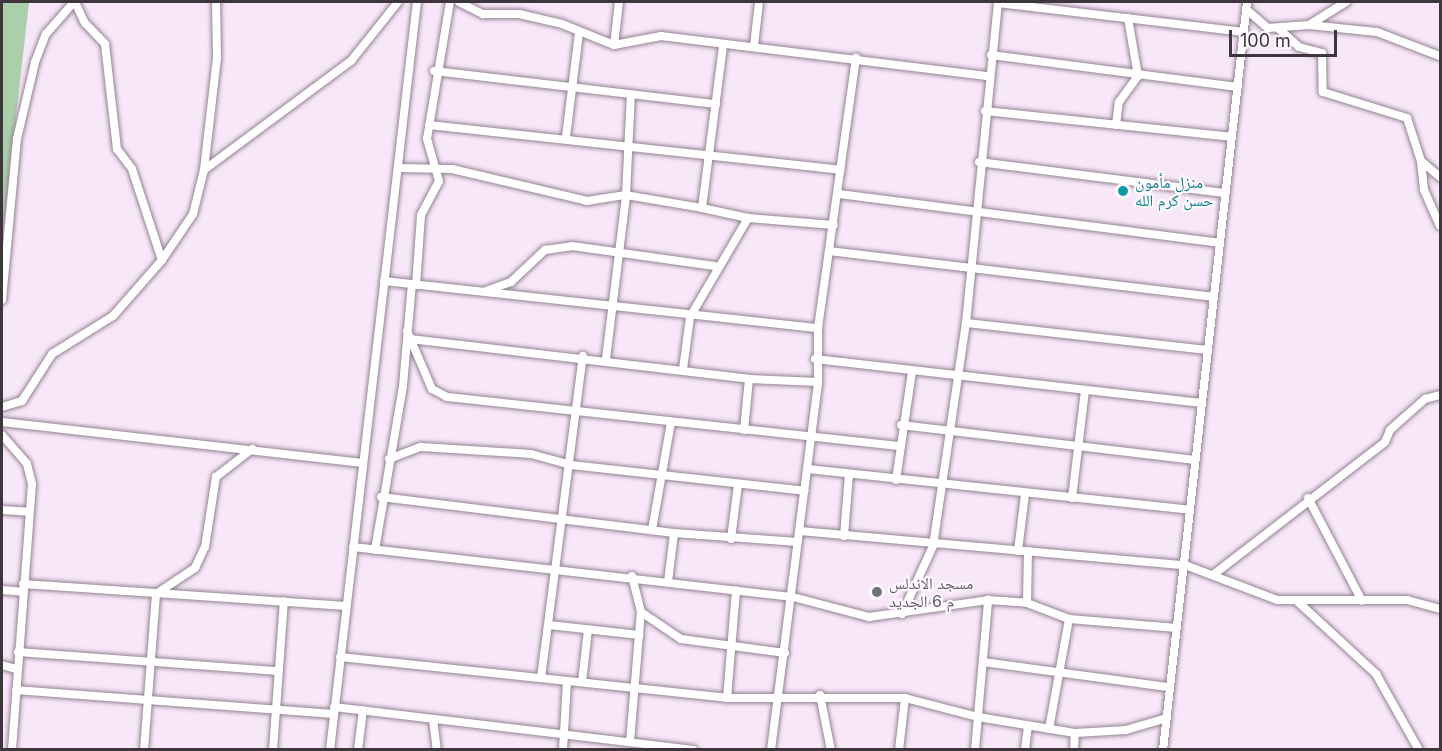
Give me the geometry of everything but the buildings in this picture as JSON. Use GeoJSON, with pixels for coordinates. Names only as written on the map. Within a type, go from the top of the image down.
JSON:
{"type":"FeatureCollection","features":[{"type":"Feature","properties":{"kind":"street"},"geometry":{"type":"LineString","coordinates":[[2,300],[17,139],[35,62],[46,34],[74,2],[85,23],[105,44],[117,149],[132,169],[162,260]]}},
{"type":"Feature","properties":{"kind":"street"},"geometry":{"type":"LineString","coordinates":[[2,407],[22,401],[52,354],[113,316],[162,260],[193,214],[204,170],[217,58],[216,2]]}},
{"type":"Feature","properties":{"kind":"street"},"geometry":{"type":"LineString","coordinates":[[204,170],[351,61],[398,2]]}},
{"type":"Feature","properties":{"kind":"street"},"geometry":{"type":"LineString","coordinates":[[330,750],[417,2]]}},
{"type":"Feature","properties":{"kind":"street"},"geometry":{"type":"LineString","coordinates":[[375,550],[381,497],[409,335],[421,215],[437,185],[437,169],[427,145],[434,71],[450,2]]}},
{"type":"Feature","properties":{"kind":"street"},"geometry":{"type":"LineString","coordinates":[[459,2],[483,14],[519,14],[614,45],[661,36],[723,46],[754,46],[989,76]]}},
{"type":"Feature","properties":{"kind":"street"},"geometry":{"type":"LineString","coordinates":[[614,45],[619,2]]}},
{"type":"Feature","properties":{"kind":"street"},"geometry":{"type":"LineString","coordinates":[[754,46],[759,2]]}},
{"type":"Feature","properties":{"kind":"street"},"geometry":{"type":"LineString","coordinates":[[902,614],[933,546],[954,377],[966,323],[974,215],[998,2],[1244,32]]}},
{"type":"Feature","properties":{"kind":"street"},"geometry":{"type":"LineString","coordinates":[[1309,25],[1346,2]]}},
{"type":"Feature","properties":{"kind":"street"},"geometry":{"type":"LineString","coordinates":[[1245,4],[1259,26],[1278,28],[1309,25],[1400,37],[1440,56]]}},
{"type":"Feature","properties":{"kind":"street"},"geometry":{"type":"LineString","coordinates":[[1163,750],[1185,565],[1212,297],[1238,87],[1245,4]]}},
{"type":"Feature","properties":{"kind":"street"},"geometry":{"type":"LineString","coordinates":[[1116,125],[1119,102],[1138,76],[1128,18]]}},
{"type":"Feature","properties":{"kind":"street"},"geometry":{"type":"LineString","coordinates":[[1278,28],[1299,47],[1322,53],[1323,92],[1407,118],[1421,161],[1424,190],[1440,226]]}},
{"type":"Feature","properties":{"kind":"street"},"geometry":{"type":"LineString","coordinates":[[566,137],[579,32]]}},
{"type":"Feature","properties":{"kind":"street"},"geometry":{"type":"LineString","coordinates":[[702,208],[723,46]]}},
{"type":"Feature","properties":{"kind":"street"},"geometry":{"type":"LineString","coordinates":[[991,55],[1138,76],[1238,87]]}},
{"type":"Feature","properties":{"kind":"street"},"geometry":{"type":"LineString","coordinates":[[771,750],[806,492],[818,382],[815,359],[818,328],[839,194],[856,58]]}},
{"type":"Feature","properties":{"kind":"street"},"geometry":{"type":"LineString","coordinates":[[434,71],[716,104]]}},
{"type":"Feature","properties":{"kind":"street"},"geometry":{"type":"LineString","coordinates":[[606,359],[626,195],[631,94]]}},
{"type":"Feature","properties":{"kind":"street"},"geometry":{"type":"LineString","coordinates":[[985,111],[1231,137]]}},
{"type":"Feature","properties":{"kind":"street"},"geometry":{"type":"LineString","coordinates":[[429,125],[566,137],[710,158],[841,170]]}},
{"type":"Feature","properties":{"kind":"street"},"geometry":{"type":"LineString","coordinates":[[1421,161],[1440,177]]}},
{"type":"Feature","properties":{"kind":"street"},"geometry":{"type":"LineString","coordinates":[[980,162],[1224,193]]}},
{"type":"Feature","properties":{"kind":"street"},"geometry":{"type":"LineString","coordinates":[[398,168],[437,169],[587,201],[626,195],[747,218],[834,225]]}},
{"type":"Feature","properties":{"kind":"street"},"geometry":{"type":"LineString","coordinates":[[839,194],[974,215],[1219,243]]}},
{"type":"Feature","properties":{"kind":"street"},"geometry":{"type":"LineString","coordinates":[[683,369],[690,317],[715,266],[747,218]]}},
{"type":"Feature","properties":{"kind":"street"},"geometry":{"type":"LineString","coordinates":[[483,292],[511,282],[545,250],[592,247],[619,253],[715,266]]}},
{"type":"Feature","properties":{"kind":"street"},"geometry":{"type":"LineString","coordinates":[[829,251],[971,271],[1212,297]]}},
{"type":"Feature","properties":{"kind":"street"},"geometry":{"type":"LineString","coordinates":[[384,281],[612,306],[690,317],[818,328]]}},
{"type":"Feature","properties":{"kind":"street"},"geometry":{"type":"LineString","coordinates":[[966,323],[1207,350]]}},
{"type":"Feature","properties":{"kind":"street"},"geometry":{"type":"LineString","coordinates":[[409,335],[748,379],[818,382]]}},
{"type":"Feature","properties":{"kind":"street"},"geometry":{"type":"LineString","coordinates":[[409,335],[438,393],[671,422],[899,446]]}},
{"type":"Feature","properties":{"kind":"street"},"geometry":{"type":"LineString","coordinates":[[541,678],[556,570],[559,518],[571,465],[584,356]]}},
{"type":"Feature","properties":{"kind":"street"},"geometry":{"type":"LineString","coordinates":[[815,359],[954,377],[1202,403]]}},
{"type":"Feature","properties":{"kind":"street"},"geometry":{"type":"LineString","coordinates":[[896,480],[901,425],[912,372]]}},
{"type":"Feature","properties":{"kind":"street"},"geometry":{"type":"LineString","coordinates":[[744,430],[748,379]]}},
{"type":"Feature","properties":{"kind":"street"},"geometry":{"type":"LineString","coordinates":[[1072,498],[1085,391]]}},
{"type":"Feature","properties":{"kind":"street"},"geometry":{"type":"LineString","coordinates":[[1213,575],[1308,498],[1385,442],[1390,430],[1425,399],[1440,395]]}},
{"type":"Feature","properties":{"kind":"street"},"geometry":{"type":"LineString","coordinates":[[2,422],[363,463]]}},
{"type":"Feature","properties":{"kind":"street"},"geometry":{"type":"LineString","coordinates":[[652,530],[657,475],[671,422]]}},
{"type":"Feature","properties":{"kind":"street"},"geometry":{"type":"LineString","coordinates":[[901,425],[1078,443],[1195,460]]}},
{"type":"Feature","properties":{"kind":"street"},"geometry":{"type":"LineString","coordinates":[[2,435],[27,464],[32,484],[16,669],[12,750]]}},
{"type":"Feature","properties":{"kind":"street"},"geometry":{"type":"LineString","coordinates":[[389,459],[421,447],[531,454],[571,465],[806,492]]}},
{"type":"Feature","properties":{"kind":"street"},"geometry":{"type":"LineString","coordinates":[[156,594],[195,568],[205,546],[213,483],[252,449]]}},
{"type":"Feature","properties":{"kind":"street"},"geometry":{"type":"LineString","coordinates":[[808,469],[940,485],[1190,510]]}},
{"type":"Feature","properties":{"kind":"street"},"geometry":{"type":"LineString","coordinates":[[844,536],[849,474]]}},
{"type":"Feature","properties":{"kind":"street"},"geometry":{"type":"LineString","coordinates":[[731,539],[738,484]]}},
{"type":"Feature","properties":{"kind":"street"},"geometry":{"type":"LineString","coordinates":[[1018,551],[1025,494]]}},
{"type":"Feature","properties":{"kind":"street"},"geometry":{"type":"LineString","coordinates":[[381,497],[674,533],[731,539],[798,542]]}},
{"type":"Feature","properties":{"kind":"street"},"geometry":{"type":"LineString","coordinates":[[1308,498],[1362,601]]}},
{"type":"Feature","properties":{"kind":"street"},"geometry":{"type":"LineString","coordinates":[[2,510],[28,512]]}},
{"type":"Feature","properties":{"kind":"street"},"geometry":{"type":"LineString","coordinates":[[801,531],[933,546],[1028,551],[1185,565],[1254,594],[1296,601],[1407,600],[1440,609]]}},
{"type":"Feature","properties":{"kind":"street"},"geometry":{"type":"LineString","coordinates":[[668,582],[674,533]]}},
{"type":"Feature","properties":{"kind":"street"},"geometry":{"type":"LineString","coordinates":[[353,547],[556,570],[632,576],[793,597],[869,618],[988,600],[1028,603],[1069,619],[1177,628]]}},
{"type":"Feature","properties":{"kind":"street"},"geometry":{"type":"LineString","coordinates":[[1028,551],[1028,603]]}},
{"type":"Feature","properties":{"kind":"street"},"geometry":{"type":"LineString","coordinates":[[630,742],[641,612],[632,576]]}},
{"type":"Feature","properties":{"kind":"street"},"geometry":{"type":"LineString","coordinates":[[2,590],[23,588],[156,594],[346,606]]}},
{"type":"Feature","properties":{"kind":"street"},"geometry":{"type":"LineString","coordinates":[[727,698],[736,590]]}},
{"type":"Feature","properties":{"kind":"street"},"geometry":{"type":"LineString","coordinates":[[144,750],[156,594]]}},
{"type":"Feature","properties":{"kind":"street"},"geometry":{"type":"LineString","coordinates":[[975,750],[988,600]]}},
{"type":"Feature","properties":{"kind":"street"},"geometry":{"type":"LineString","coordinates":[[1296,601],[1376,674],[1419,750]]}},
{"type":"Feature","properties":{"kind":"street"},"geometry":{"type":"LineString","coordinates":[[273,750],[284,602]]}},
{"type":"Feature","properties":{"kind":"street"},"geometry":{"type":"LineString","coordinates":[[641,612],[681,639],[785,653]]}},
{"type":"Feature","properties":{"kind":"street"},"geometry":{"type":"LineString","coordinates":[[1049,729],[1056,673],[1069,619]]}},
{"type":"Feature","properties":{"kind":"street"},"geometry":{"type":"LineString","coordinates":[[549,624],[639,635]]}},
{"type":"Feature","properties":{"kind":"street"},"geometry":{"type":"LineString","coordinates":[[582,682],[588,628]]}},
{"type":"Feature","properties":{"kind":"street"},"geometry":{"type":"LineString","coordinates":[[18,652],[278,670]]}},
{"type":"Feature","properties":{"kind":"street"},"geometry":{"type":"LineString","coordinates":[[340,657],[727,698],[820,695],[905,698],[978,717],[1075,733],[1126,730],[1167,718]]}},
{"type":"Feature","properties":{"kind":"street"},"geometry":{"type":"LineString","coordinates":[[983,662],[1169,687]]}},
{"type":"Feature","properties":{"kind":"street"},"geometry":{"type":"LineString","coordinates":[[2,665],[16,669]]}},
{"type":"Feature","properties":{"kind":"street"},"geometry":{"type":"LineString","coordinates":[[563,750],[567,681]]}},
{"type":"Feature","properties":{"kind":"street"},"geometry":{"type":"LineString","coordinates":[[16,690],[276,709],[363,710],[630,742],[651,747],[693,750]]}},
{"type":"Feature","properties":{"kind":"street"},"geometry":{"type":"LineString","coordinates":[[820,695],[831,750]]}},
{"type":"Feature","properties":{"kind":"street"},"geometry":{"type":"LineString","coordinates":[[899,750],[905,698]]}},
{"type":"Feature","properties":{"kind":"street"},"geometry":{"type":"LineString","coordinates":[[358,750],[363,710]]}},
{"type":"Feature","properties":{"kind":"street"},"geometry":{"type":"LineString","coordinates":[[433,719],[437,750]]}},
{"type":"Feature","properties":{"kind":"street"},"geometry":{"type":"LineString","coordinates":[[1025,750],[1028,726]]}},
{"type":"Feature","properties":{"kind":"street"},"geometry":{"type":"LineString","coordinates":[[1074,750],[1075,733]]}},
{"type":"Feature","properties":{"kind":"green space"},"geometry":{"type":"Polygon","coordinates":[[[2,2],[29,2],[2,240],[2,2]]]}},
{"type":"Feature","properties":{"kind":"place","name":"منزل مأمون حسن كرم الله"},"geometry":{"type":"Point","coordinates":[1123,191]}},
{"type":"Feature","properties":{"kind":"place","name":"مسجد الاندلس م 6 الجديد"},"geometry":{"type":"Point","coordinates":[877,592]}}]}
